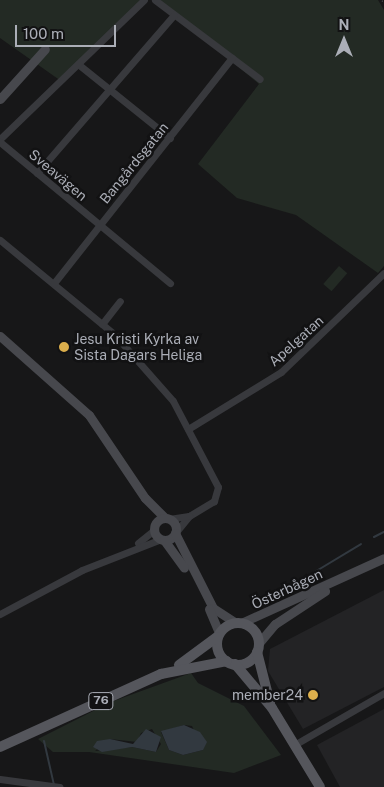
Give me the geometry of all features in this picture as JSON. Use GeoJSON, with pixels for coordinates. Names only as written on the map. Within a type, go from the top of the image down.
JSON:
{"type":"FeatureCollection","features":[{"type":"Feature","properties":{"kind":"main road"},"geometry":{"type":"LineString","coordinates":[[0,100],[44,49]]}},
{"type":"Feature","properties":{"kind":"main road"},"geometry":{"type":"LineString","coordinates":[[0,336],[89,415],[145,498],[167,519],[213,608],[253,630],[272,708]]}},
{"type":"Feature","properties":{"kind":"main road"},"geometry":{"type":"LineString","coordinates":[[145,498],[155,528],[210,609],[219,635],[217,649],[272,708],[320,787]]}},
{"type":"Feature","properties":{"kind":"main road"},"geometry":{"type":"LineString","coordinates":[[155,528],[167,519]]}},
{"type":"Feature","properties":{"kind":"main road"},"geometry":{"type":"LineString","coordinates":[[162,539],[175,532]]}},
{"type":"Feature","properties":{"kind":"main road","name":"Österbågen"},"geometry":{"type":"LineString","coordinates":[[238,623],[344,578],[384,558]]}},
{"type":"Feature","properties":{"kind":"main road","name":"Österbågen"},"geometry":{"type":"LineString","coordinates":[[258,648],[275,624],[344,578]]}},
{"type":"Feature","properties":{"kind":"main road"},"geometry":{"type":"LineString","coordinates":[[219,635],[238,623]]}},
{"type":"Feature","properties":{"kind":"main road","name":"76"},"geometry":{"type":"LineString","coordinates":[[0,747],[35,733],[168,671],[206,649],[219,635]]}},
{"type":"Feature","properties":{"kind":"main road"},"geometry":{"type":"LineString","coordinates":[[231,663],[250,661],[258,648]]}},
{"type":"Feature","properties":{"kind":"main road","name":"76"},"geometry":{"type":"LineString","coordinates":[[168,671],[231,663]]}},
{"type":"Feature","properties":{"kind":"main road","name":"76"},"geometry":{"type":"LineString","coordinates":[[0,755],[35,733]]}},
{"type":"Feature","properties":{"kind":"street"},"geometry":{"type":"LineString","coordinates":[[0,141],[144,0]]}},
{"type":"Feature","properties":{"kind":"street"},"geometry":{"type":"LineString","coordinates":[[155,0],[260,79]]}},
{"type":"Feature","properties":{"kind":"street"},"geometry":{"type":"LineString","coordinates":[[37,173],[174,16]]}},
{"type":"Feature","properties":{"kind":"street","name":"Bangårdsgatan"},"geometry":{"type":"LineString","coordinates":[[54,284],[232,58]]}},
{"type":"Feature","properties":{"kind":"street"},"geometry":{"type":"LineString","coordinates":[[78,64],[170,138]]}},
{"type":"Feature","properties":{"kind":"street","name":"Sveavägen"},"geometry":{"type":"LineString","coordinates":[[0,141],[170,283]]}},
{"type":"Feature","properties":{"kind":"street"},"geometry":{"type":"LineString","coordinates":[[0,240],[102,324],[150,370],[188,429],[215,479],[218,495],[189,516],[175,532]]}},
{"type":"Feature","properties":{"kind":"street","name":"Apelgatan"},"geometry":{"type":"LineString","coordinates":[[188,429],[282,372],[384,273]]}},
{"type":"Feature","properties":{"kind":"street"},"geometry":{"type":"LineString","coordinates":[[102,324],[120,301]]}},
{"type":"Feature","properties":{"kind":"street"},"geometry":{"type":"LineString","coordinates":[[167,519],[189,516]]}},
{"type":"Feature","properties":{"kind":"street"},"geometry":{"type":"LineString","coordinates":[[136,545],[155,528]]}},
{"type":"Feature","properties":{"kind":"street"},"geometry":{"type":"LineString","coordinates":[[0,614],[136,545],[162,539]]}},
{"type":"Feature","properties":{"kind":"street"},"geometry":{"type":"LineString","coordinates":[[294,744],[384,693]]}},
{"type":"Feature","properties":{"kind":"street"},"geometry":{"type":"LineString","coordinates":[[0,779],[55,786]]}},
{"type":"Feature","properties":{"kind":"shaded area"},"geometry":{"type":"Polygon","coordinates":[[[0,0],[143,0],[61,81],[0,38],[0,0]]]}},
{"type":"Feature","properties":{"kind":"shaded area"},"geometry":{"type":"Polygon","coordinates":[[[158,0],[378,0],[384,10],[384,266],[378,273],[296,215],[237,198],[198,164],[259,84],[158,0]]]}},
{"type":"Feature","properties":{"kind":"shaded area"},"geometry":{"type":"Polygon","coordinates":[[[339,266],[347,273],[332,291],[323,284],[339,266]]]}},
{"type":"Feature","properties":{"kind":"shaded area"},"geometry":{"type":"Polygon","coordinates":[[[384,590],[384,687],[303,729],[268,671],[270,649],[384,590]]]}},
{"type":"Feature","properties":{"kind":"shaded area"},"geometry":{"type":"Polygon","coordinates":[[[191,673],[198,683],[244,706],[281,755],[234,773],[89,752],[53,752],[38,739],[111,702],[191,673]],[[184,725],[161,732],[169,750],[183,755],[203,750],[192,726],[184,725]],[[152,729],[141,733],[137,742],[110,739],[95,751],[132,747],[156,752],[161,744],[152,729]]]}},
{"type":"Feature","properties":{"kind":"shaded area"},"geometry":{"type":"Polygon","coordinates":[[[384,709],[384,787],[340,787],[317,745],[384,709]]]}},
{"type":"Feature","properties":{"kind":"shaded area"},"geometry":{"type":"Polygon","coordinates":[[[184,725],[200,732],[207,742],[203,750],[183,755],[169,750],[161,731],[184,725]]]}},
{"type":"Feature","properties":{"kind":"shaded area"},"geometry":{"type":"Polygon","coordinates":[[[146,729],[161,737],[156,752],[132,747],[102,752],[93,747],[97,741],[110,739],[133,744],[146,729]]]}},
{"type":"Feature","properties":{"kind":"waterway"},"geometry":{"type":"LineString","coordinates":[[374,537],[384,532]]}},
{"type":"Feature","properties":{"kind":"waterway"},"geometry":{"type":"LineString","coordinates":[[313,573],[361,544]]}},
{"type":"Feature","properties":{"kind":"waterway"},"geometry":{"type":"LineString","coordinates":[[44,741],[54,785]]}},
{"type":"Feature","properties":{"kind":"place","name":"Jesu Kristi Kyrka av Sista Dagars Heliga"},"geometry":{"type":"Point","coordinates":[64,347]}},
{"type":"Feature","properties":{"kind":"place","name":"member24"},"geometry":{"type":"Point","coordinates":[313,695]}}]}
